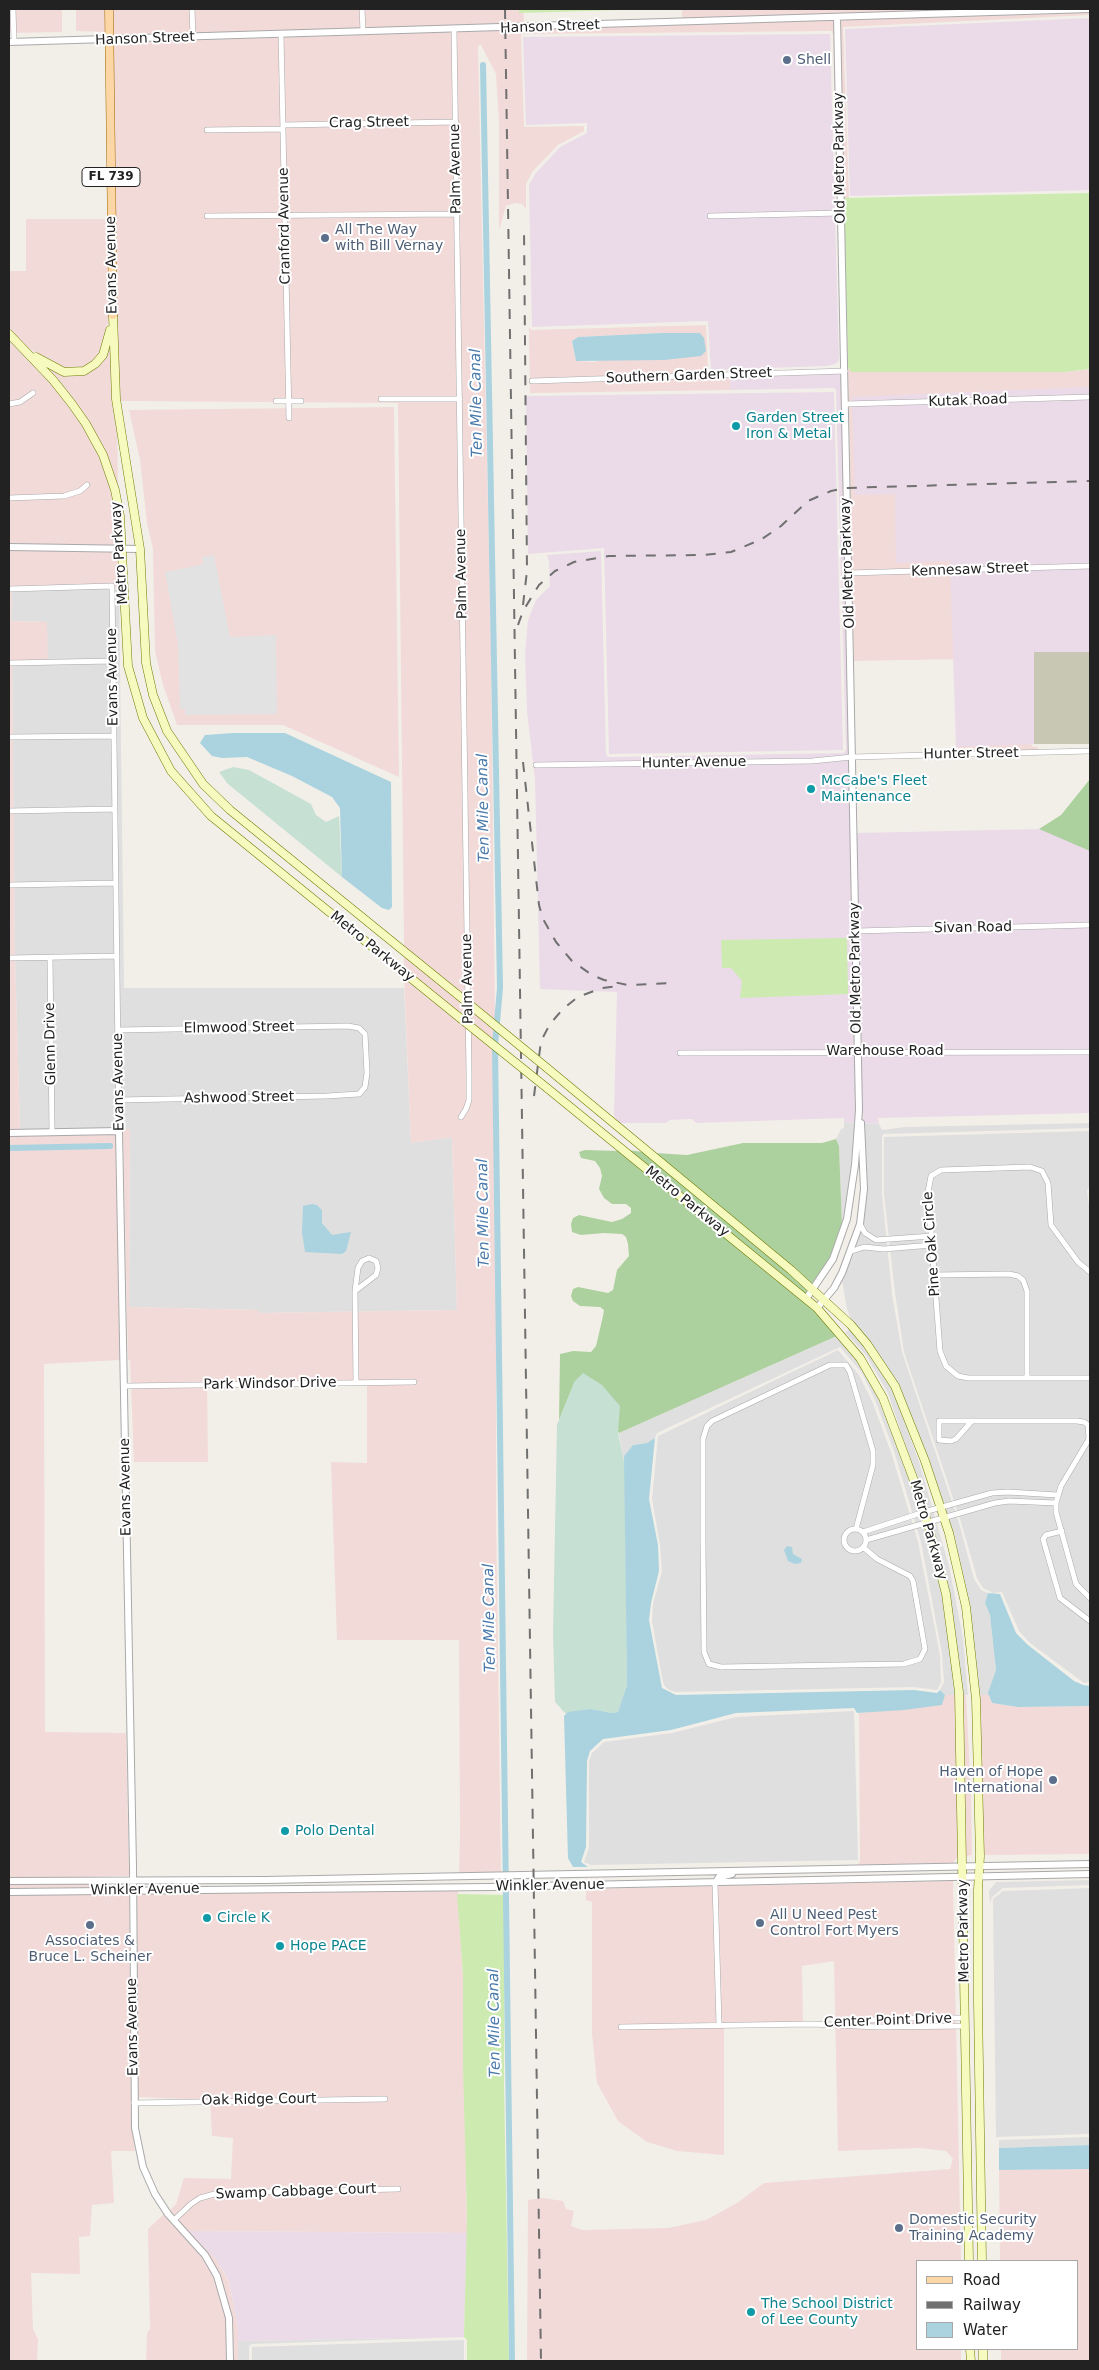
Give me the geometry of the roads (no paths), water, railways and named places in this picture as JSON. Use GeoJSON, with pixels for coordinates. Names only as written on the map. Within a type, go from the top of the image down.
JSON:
{"type":"FeatureCollection","features":[{"type":"Feature","properties":{"kind":"main road","name":"Evans Avenue"},"geometry":{"type":"LineString","coordinates":[[109,9],[116,399],[140,549]]}},
{"type":"Feature","properties":{"kind":"main road"},"geometry":{"type":"LineString","coordinates":[[24,349],[58,370],[71,373],[84,371],[95,364],[103,355],[113,315]]}},
{"type":"Feature","properties":{"kind":"main road","name":"Metro Parkway"},"geometry":{"type":"LineString","coordinates":[[9,334],[72,404],[86,424],[103,456],[115,490],[122,549],[124,619],[130,675],[143,718],[172,771],[200,805],[217,821],[806,1299],[860,1358],[884,1398],[928,1524],[946,1594],[956,1656],[960,1712],[964,1866],[969,2260]]}},
{"type":"Feature","properties":{"kind":"main road","name":"Metro Parkway"},"geometry":{"type":"LineString","coordinates":[[140,549],[143,640],[148,678],[162,718],[180,752],[203,784],[230,810],[458,994],[814,1290],[867,1344],[895,1386],[925,1461],[944,1518],[966,1607],[974,1672],[980,1866],[978,2002],[982,2260]]}},
{"type":"Feature","properties":{"kind":"street"},"geometry":{"type":"LineString","coordinates":[[11,42],[13,9]]}},
{"type":"Feature","properties":{"kind":"street"},"geometry":{"type":"LineString","coordinates":[[192,9],[193,37]]}},
{"type":"Feature","properties":{"kind":"street"},"geometry":{"type":"LineString","coordinates":[[362,9],[363,31]]}},
{"type":"Feature","properties":{"kind":"street","name":"Hanson Street"},"geometry":{"type":"LineString","coordinates":[[11,42],[1090,9]]}},
{"type":"Feature","properties":{"kind":"street","name":"Old Metro Parkway"},"geometry":{"type":"LineString","coordinates":[[816,1308],[834,1287],[852,1251],[860,1224],[864,1185],[859,1110],[837,17]]}},
{"type":"Feature","properties":{"kind":"street","name":"Palm Avenue"},"geometry":{"type":"LineString","coordinates":[[454,29],[469,1072],[469,1100],[466,1109],[460,1117]]}},
{"type":"Feature","properties":{"kind":"street","name":"Cranford Avenue"},"geometry":{"type":"LineString","coordinates":[[281,34],[289,418]]}},
{"type":"Feature","properties":{"kind":"street","name":"Crag Street"},"geometry":{"type":"LineString","coordinates":[[207,130],[456,122]]}},
{"type":"Feature","properties":{"kind":"street"},"geometry":{"type":"LineString","coordinates":[[710,216],[841,213]]}},
{"type":"Feature","properties":{"kind":"street"},"geometry":{"type":"LineString","coordinates":[[207,216],[457,214]]}},
{"type":"Feature","properties":{"kind":"street","name":"Southern Garden Street"},"geometry":{"type":"LineString","coordinates":[[532,381],[845,371]]}},
{"type":"Feature","properties":{"kind":"street"},"geometry":{"type":"LineString","coordinates":[[9,404],[20,402],[33,393]]}},
{"type":"Feature","properties":{"kind":"street","name":"Kutak Road"},"geometry":{"type":"LineString","coordinates":[[846,404],[1090,397]]}},
{"type":"Feature","properties":{"kind":"street"},"geometry":{"type":"LineString","coordinates":[[381,399],[460,398]]}},
{"type":"Feature","properties":{"kind":"street"},"geometry":{"type":"LineString","coordinates":[[276,401],[301,401]]}},
{"type":"Feature","properties":{"kind":"street"},"geometry":{"type":"LineString","coordinates":[[9,498],[64,496],[87,485]]}},
{"type":"Feature","properties":{"kind":"street"},"geometry":{"type":"LineString","coordinates":[[9,547],[140,549]]}},
{"type":"Feature","properties":{"kind":"street","name":"Kennesaw Street"},"geometry":{"type":"LineString","coordinates":[[849,573],[1090,566]]}},
{"type":"Feature","properties":{"kind":"street","name":"Evans Avenue"},"geometry":{"type":"LineString","coordinates":[[9,589],[112,586],[118,1100],[125,1386],[136,2139],[142,2167],[155,2194],[174,2220],[205,2255],[222,2289],[229,2318],[230,2361]]}},
{"type":"Feature","properties":{"kind":"street"},"geometry":{"type":"LineString","coordinates":[[9,663],[113,662]]}},
{"type":"Feature","properties":{"kind":"street"},"geometry":{"type":"LineString","coordinates":[[9,737],[114,736]]}},
{"type":"Feature","properties":{"kind":"street","name":"Hunter Street"},"geometry":{"type":"LineString","coordinates":[[852,757],[1090,751]]}},
{"type":"Feature","properties":{"kind":"street","name":"Hunter Avenue"},"geometry":{"type":"LineString","coordinates":[[536,766],[812,761],[852,757]]}},
{"type":"Feature","properties":{"kind":"street"},"geometry":{"type":"LineString","coordinates":[[9,811],[115,809]]}},
{"type":"Feature","properties":{"kind":"street"},"geometry":{"type":"LineString","coordinates":[[9,885],[116,883]]}},
{"type":"Feature","properties":{"kind":"street","name":"Sivan Road"},"geometry":{"type":"LineString","coordinates":[[856,930],[1090,926]]}},
{"type":"Feature","properties":{"kind":"street"},"geometry":{"type":"LineString","coordinates":[[9,958],[117,956]]}},
{"type":"Feature","properties":{"kind":"street","name":"Glenn Drive"},"geometry":{"type":"LineString","coordinates":[[50,957],[52,1132]]}},
{"type":"Feature","properties":{"kind":"street","name":"Elmwood Street"},"geometry":{"type":"LineString","coordinates":[[118,1030],[348,1026],[359,1028],[365,1034],[367,1073],[365,1087],[359,1094]]}},
{"type":"Feature","properties":{"kind":"street","name":"Warehouse Road"},"geometry":{"type":"LineString","coordinates":[[680,1053],[858,1051],[1090,1052]]}},
{"type":"Feature","properties":{"kind":"street","name":"Ashwood Street"},"geometry":{"type":"LineString","coordinates":[[118,1100],[318,1097],[359,1094]]}},
{"type":"Feature","properties":{"kind":"street","name":"Old Metro Parkway"},"geometry":{"type":"LineString","coordinates":[[806,1299],[814,1290],[833,1259],[842,1234],[851,1200],[859,1110]]}},
{"type":"Feature","properties":{"kind":"street"},"geometry":{"type":"LineString","coordinates":[[9,1133],[120,1131]]}},
{"type":"Feature","properties":{"kind":"street"},"geometry":{"type":"LineString","coordinates":[[855,1165],[860,1167],[864,1185]]}},
{"type":"Feature","properties":{"kind":"street","name":"Pine Oak Circle"},"geometry":{"type":"LineString","coordinates":[[1090,1272],[1078,1262],[1054,1232],[1050,1219],[1047,1178],[1042,1171],[1034,1167],[941,1170],[933,1173],[928,1183],[934,1275],[940,1351],[946,1366],[958,1376],[968,1378],[1090,1378]]}},
{"type":"Feature","properties":{"kind":"street"},"geometry":{"type":"LineString","coordinates":[[860,1224],[865,1233],[876,1240],[932,1236]]}},
{"type":"Feature","properties":{"kind":"street"},"geometry":{"type":"LineString","coordinates":[[911,1238],[912,1246]]}},
{"type":"Feature","properties":{"kind":"street"},"geometry":{"type":"LineString","coordinates":[[876,1240],[876,1248]]}},
{"type":"Feature","properties":{"kind":"street"},"geometry":{"type":"LineString","coordinates":[[852,1251],[864,1247],[932,1245]]}},
{"type":"Feature","properties":{"kind":"street"},"geometry":{"type":"LineString","coordinates":[[355,1291],[376,1275],[378,1268],[376,1262],[369,1258],[362,1261],[356,1274],[355,1291],[356,1383]]}},
{"type":"Feature","properties":{"kind":"street"},"geometry":{"type":"LineString","coordinates":[[934,1275],[1009,1274],[1018,1276],[1023,1280],[1027,1291],[1027,1378]]}},
{"type":"Feature","properties":{"kind":"street"},"geometry":{"type":"LineString","coordinates":[[856,1529],[873,1465],[873,1451],[850,1372],[846,1365],[830,1365],[712,1421],[707,1426],[702,1439],[704,1652],[709,1664],[721,1667],[904,1664],[920,1659],[925,1649],[913,1580],[910,1576],[878,1559],[863,1547]]}},
{"type":"Feature","properties":{"kind":"street","name":"Park Windsor Drive"},"geometry":{"type":"LineString","coordinates":[[125,1386],[414,1382]]}},
{"type":"Feature","properties":{"kind":"street"},"geometry":{"type":"LineString","coordinates":[[972,1421],[956,1439],[951,1441],[939,1440],[938,1421],[972,1421],[1078,1421],[1088,1425],[1090,1430],[1088,1439],[1057,1495],[1056,1503],[1076,1584],[1090,1598]]}},
{"type":"Feature","properties":{"kind":"street"},"geometry":{"type":"LineString","coordinates":[[863,1547],[853,1550],[845,1543],[846,1533],[856,1529],[863,1532],[924,1512],[998,1492],[1057,1495]]}},
{"type":"Feature","properties":{"kind":"street"},"geometry":{"type":"LineString","coordinates":[[866,1540],[1001,1502],[1056,1503]]}},
{"type":"Feature","properties":{"kind":"street"},"geometry":{"type":"LineString","coordinates":[[1062,1531],[1046,1535],[1043,1539],[1060,1598],[1090,1621]]}},
{"type":"Feature","properties":{"kind":"street"},"geometry":{"type":"LineString","coordinates":[[863,1532],[866,1540],[863,1547]]}},
{"type":"Feature","properties":{"kind":"street","name":"Winkler Avenue"},"geometry":{"type":"LineString","coordinates":[[9,1881],[265,1880],[1090,1864]]}},
{"type":"Feature","properties":{"kind":"street"},"geometry":{"type":"LineString","coordinates":[[719,2025],[715,1882],[719,1877],[726,1874],[765,1870]]}},
{"type":"Feature","properties":{"kind":"street"},"geometry":{"type":"LineString","coordinates":[[616,1885],[638,1879],[644,1873]]}},
{"type":"Feature","properties":{"kind":"street","name":"Winkler Avenue"},"geometry":{"type":"LineString","coordinates":[[9,1892],[522,1887],[1090,1874]]}},
{"type":"Feature","properties":{"kind":"street","name":"Center Point Drive"},"geometry":{"type":"LineString","coordinates":[[622,2028],[811,2024],[904,2018],[966,2022]]}},
{"type":"Feature","properties":{"kind":"street","name":"Oak Ridge Court"},"geometry":{"type":"LineString","coordinates":[[134,2103],[384,2099]]}},
{"type":"Feature","properties":{"kind":"street","name":"Swamp Cabbage Court"},"geometry":{"type":"LineString","coordinates":[[174,2220],[200,2198],[218,2193],[398,2189]]}},
{"type":"Feature","properties":{"kind":"water"},"geometry":{"type":"Polygon","coordinates":[[[700,333],[704,338],[706,351],[701,356],[664,360],[576,361],[572,341],[578,337],[700,333]]]}},
{"type":"Feature","properties":{"kind":"water"},"geometry":{"type":"Polygon","coordinates":[[[285,733],[391,782],[392,907],[389,910],[382,908],[342,877],[340,808],[332,797],[292,776],[247,757],[222,758],[212,756],[200,743],[205,735],[285,733]]]}},
{"type":"Feature","properties":{"kind":"water"},"geometry":{"type":"Polygon","coordinates":[[[317,1205],[322,1210],[322,1223],[332,1235],[351,1232],[346,1251],[342,1254],[305,1252],[302,1232],[303,1206],[317,1205]]]}},
{"type":"Feature","properties":{"kind":"water"},"geometry":{"type":"Polygon","coordinates":[[[655,1438],[649,1499],[658,1545],[659,1571],[649,1620],[662,1688],[676,1695],[914,1690],[937,1693],[940,1690],[945,1695],[942,1705],[904,1710],[857,1713],[854,1708],[736,1713],[671,1730],[603,1739],[590,1751],[587,1761],[586,1847],[581,1862],[588,1867],[573,1867],[568,1858],[564,1716],[568,1712],[591,1709],[612,1713],[618,1712],[627,1685],[624,1456],[633,1445],[647,1443],[655,1438]]]}},
{"type":"Feature","properties":{"kind":"water"},"geometry":{"type":"Polygon","coordinates":[[[787,1546],[792,1547],[793,1554],[802,1559],[801,1563],[795,1564],[788,1561],[784,1550],[787,1546]]]}},
{"type":"Feature","properties":{"kind":"water"},"geometry":{"type":"Polygon","coordinates":[[[988,1593],[1000,1594],[1016,1633],[1028,1645],[1074,1681],[1090,1686],[1090,1706],[1018,1707],[992,1703],[988,1693],[996,1670],[990,1615],[985,1603],[988,1593]]]}},
{"type":"Feature","properties":{"kind":"water"},"geometry":{"type":"Polygon","coordinates":[[[1090,2145],[1090,2169],[999,2170],[999,2148],[1090,2145]]]}},
{"type":"Feature","properties":{"kind":"waterway","name":"Ten Mile Canal"},"geometry":{"type":"LineString","coordinates":[[483,65],[500,988],[495,1045],[512,2361]]}},
{"type":"Feature","properties":{"kind":"waterway"},"geometry":{"type":"LineString","coordinates":[[9,1148],[110,1146]]}},
{"type":"Feature","properties":{"kind":"railway"},"geometry":{"type":"LineString","coordinates":[[505,9],[541,2361]]}},
{"type":"Feature","properties":{"kind":"railway"},"geometry":{"type":"LineString","coordinates":[[523,605],[527,571],[524,227]]}},
{"type":"Feature","properties":{"kind":"railway"},"geometry":{"type":"LineString","coordinates":[[518,625],[523,611],[539,585],[555,571],[574,562],[609,556],[703,555],[731,552],[762,539],[781,526],[808,501],[831,491],[846,488],[1090,481]]}},
{"type":"Feature","properties":{"kind":"railway"},"geometry":{"type":"LineString","coordinates":[[523,762],[539,905],[543,919],[556,942],[572,961],[592,975],[604,980],[628,985],[675,983]]}},
{"type":"Feature","properties":{"kind":"railway"},"geometry":{"type":"LineString","coordinates":[[534,1096],[541,1041],[550,1024],[563,1009],[578,997],[602,988],[618,986]]}},
{"type":"Feature","properties":{"kind":"place","name":"Shell"},"geometry":{"type":"Point","coordinates":[787,60]}},
{"type":"Feature","properties":{"kind":"place","name":"All The Way with Bill Vernay"},"geometry":{"type":"Point","coordinates":[325,238]}},
{"type":"Feature","properties":{"kind":"place","name":"Garden Street Iron & Metal"},"geometry":{"type":"Point","coordinates":[736,426]}},
{"type":"Feature","properties":{"kind":"place","name":"McCabe's Fleet Maintenance"},"geometry":{"type":"Point","coordinates":[811,789]}},
{"type":"Feature","properties":{"kind":"place","name":"Haven of Hope International"},"geometry":{"type":"Point","coordinates":[1053,1780]}},
{"type":"Feature","properties":{"kind":"place","name":"Polo Dental"},"geometry":{"type":"Point","coordinates":[285,1831]}},
{"type":"Feature","properties":{"kind":"place","name":"Circle K"},"geometry":{"type":"Point","coordinates":[207,1918]}},
{"type":"Feature","properties":{"kind":"place","name":"All U Need Pest Control Fort Myers"},"geometry":{"type":"Point","coordinates":[760,1923]}},
{"type":"Feature","properties":{"kind":"place","name":"Associates & Bruce L. Scheiner"},"geometry":{"type":"Point","coordinates":[90,1925]}},
{"type":"Feature","properties":{"kind":"place","name":"Hope PACE"},"geometry":{"type":"Point","coordinates":[280,1946]}},
{"type":"Feature","properties":{"kind":"place","name":"Domestic Security Training Academy"},"geometry":{"type":"Point","coordinates":[899,2228]}},
{"type":"Feature","properties":{"kind":"place","name":"The School District of Lee County"},"geometry":{"type":"Point","coordinates":[751,2312]}}]}
